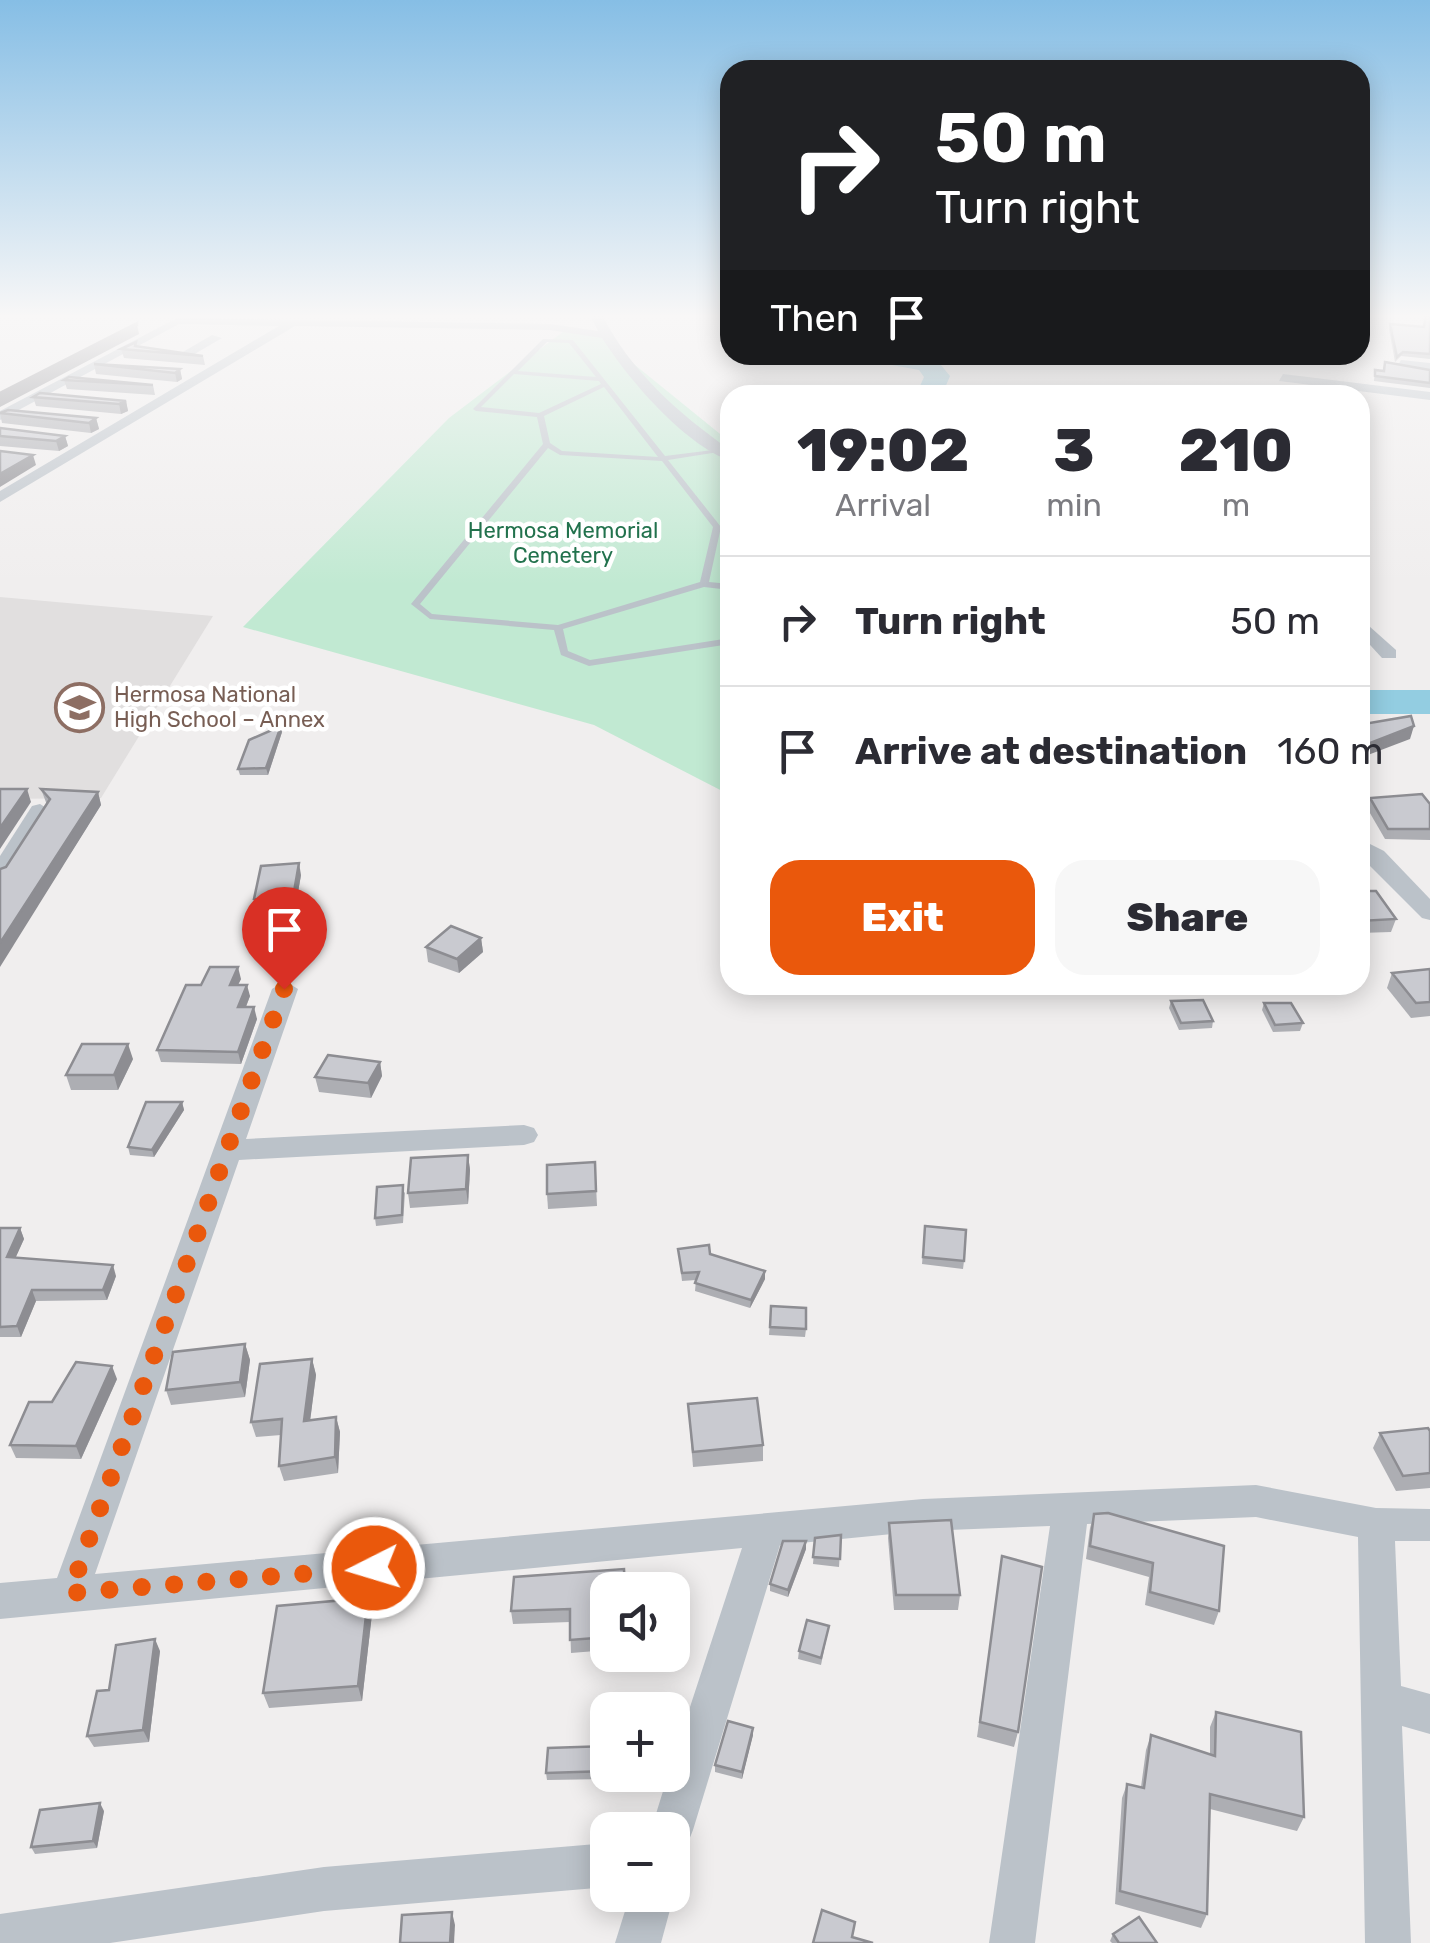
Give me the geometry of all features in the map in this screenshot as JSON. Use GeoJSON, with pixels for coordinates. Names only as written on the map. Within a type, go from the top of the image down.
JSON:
{"type":"FeatureCollection","features":[{"type":"Feature","properties":{"kind":"street"},"geometry":{"type":"LineString","coordinates":[[134,404],[157,406]]}},
{"type":"Feature","properties":{"kind":"street"},"geometry":{"type":"LineString","coordinates":[[0,497],[161,404]]}},
{"type":"Feature","properties":{"kind":"street"},"geometry":{"type":"LineString","coordinates":[[664,404],[720,450]]}},
{"type":"Feature","properties":{"kind":"street"},"geometry":{"type":"LineString","coordinates":[[4,414],[28,414]]}},
{"type":"Feature","properties":{"kind":"street"},"geometry":{"type":"LineString","coordinates":[[88,419],[127,423]]}},
{"type":"Feature","properties":{"kind":"street"},"geometry":{"type":"LineString","coordinates":[[57,437],[94,441]]}},
{"type":"Feature","properties":{"kind":"street"},"geometry":{"type":"LineString","coordinates":[[31,456],[62,460]]}},
{"type":"Feature","properties":{"kind":"street"},"geometry":{"type":"LineString","coordinates":[[0,478],[27,481]]}},
{"type":"Feature","properties":{"kind":"street"},"geometry":{"type":"LineString","coordinates":[[1370,634],[1388,654]]}},
{"type":"Feature","properties":{"kind":"street"},"geometry":{"type":"LineString","coordinates":[[0,830],[34,821],[0,874]]}},
{"type":"Feature","properties":{"kind":"street"},"geometry":{"type":"LineString","coordinates":[[1370,852],[1430,913]]}},
{"type":"Feature","properties":{"kind":"street"},"geometry":{"type":"LineString","coordinates":[[70,1593],[284,989]]}},
{"type":"Feature","properties":{"kind":"street"},"geometry":{"type":"LineString","coordinates":[[228,1150],[524,1135]]}},
{"type":"Feature","properties":{"kind":"street"},"geometry":{"type":"LineString","coordinates":[[0,1601],[923,1514],[1256,1501],[1376,1524],[1430,1525]]}},
{"type":"Feature","properties":{"kind":"street"},"geometry":{"type":"LineString","coordinates":[[1012,1943],[1072,1508]]}},
{"type":"Feature","properties":{"kind":"street"},"geometry":{"type":"LineString","coordinates":[[1376,1524],[1388,1943]]}},
{"type":"Feature","properties":{"kind":"street"},"geometry":{"type":"LineString","coordinates":[[678,1812],[766,1530]]}},
{"type":"Feature","properties":{"kind":"street"},"geometry":{"type":"LineString","coordinates":[[1382,1701],[1430,1714]]}},
{"type":"Feature","properties":{"kind":"street"},"geometry":{"type":"LineString","coordinates":[[0,1937],[324,1889],[590,1867]]}},
{"type":"Feature","properties":{"kind":"street"},"geometry":{"type":"LineString","coordinates":[[638,1943],[647,1912]]}},
{"type":"Feature","properties":{"kind":"lane"},"geometry":{"type":"LineString","coordinates":[[481,404],[476,409],[540,415],[561,404]]}},
{"type":"Feature","properties":{"kind":"lane"},"geometry":{"type":"LineString","coordinates":[[617,404],[717,526],[704,584]]}},
{"type":"Feature","properties":{"kind":"lane"},"geometry":{"type":"LineString","coordinates":[[540,415],[547,444],[560,452]]}},
{"type":"Feature","properties":{"kind":"lane"},"geometry":{"type":"LineString","coordinates":[[547,444],[415,604],[430,616],[558,628],[704,584],[720,586]]}},
{"type":"Feature","properties":{"kind":"lane"},"geometry":{"type":"LineString","coordinates":[[537,455],[560,452],[662,460],[720,454]]}},
{"type":"Feature","properties":{"kind":"lane"},"geometry":{"type":"LineString","coordinates":[[558,628],[564,653],[589,663],[720,643]]}},
{"type":"Feature","properties":{"kind":"shaded area","name":"Hermosa National High School – Annex"},"geometry":{"type":"Polygon","coordinates":[[[0,597],[213,616],[101,798],[0,799],[0,597]]]}},
{"type":"Feature","properties":{"kind":"green space","name":"Hermosa Memorial Cemetery"},"geometry":{"type":"Polygon","coordinates":[[[468,404],[683,404],[720,434],[720,790],[594,725],[243,627],[449,418],[468,404]]]}},
{"type":"Feature","properties":{"kind":"building"},"geometry":{"type":"Polygon","coordinates":[[[8,410],[96,418],[89,423],[0,413],[8,410]]]}},
{"type":"Feature","properties":{"kind":"building"},"geometry":{"type":"Polygon","coordinates":[[[0,428],[65,436],[56,441],[0,436],[0,428]]]}},
{"type":"Feature","properties":{"kind":"building"},"geometry":{"type":"Polygon","coordinates":[[[0,451],[33,455],[0,474],[0,451]]]}},
{"type":"Feature","properties":{"kind":"building"},"geometry":{"type":"Polygon","coordinates":[[[1411,716],[1414,726],[1370,743],[1370,723],[1411,716]]]}},
{"type":"Feature","properties":{"kind":"building"},"geometry":{"type":"Polygon","coordinates":[[[281,726],[266,768],[238,769],[249,740],[281,726]]]}},
{"type":"Feature","properties":{"kind":"building"},"geometry":{"type":"Polygon","coordinates":[[[0,789],[27,789],[0,828],[0,789]]]}},
{"type":"Feature","properties":{"kind":"building"},"geometry":{"type":"Polygon","coordinates":[[[41,789],[98,792],[0,943],[0,869],[6,867],[50,799],[41,789]]]}},
{"type":"Feature","properties":{"kind":"building"},"geometry":{"type":"Polygon","coordinates":[[[1422,794],[1430,804],[1430,829],[1388,829],[1370,798],[1422,794]]]}},
{"type":"Feature","properties":{"kind":"building"},"geometry":{"type":"Polygon","coordinates":[[[299,863],[292,903],[254,899],[261,866],[299,863]]]}},
{"type":"Feature","properties":{"kind":"building"},"geometry":{"type":"Polygon","coordinates":[[[1370,891],[1376,891],[1396,919],[1370,920],[1370,891]]]}},
{"type":"Feature","properties":{"kind":"building"},"geometry":{"type":"Polygon","coordinates":[[[451,926],[481,938],[457,959],[426,947],[451,926]]]}},
{"type":"Feature","properties":{"kind":"building"},"geometry":{"type":"Polygon","coordinates":[[[210,967],[238,967],[230,985],[247,985],[238,1007],[254,1007],[238,1052],[157,1050],[186,985],[201,985],[210,967]]]}},
{"type":"Feature","properties":{"kind":"building"},"geometry":{"type":"Polygon","coordinates":[[[1430,969],[1430,1002],[1416,1003],[1392,973],[1430,969]]]}},
{"type":"Feature","properties":{"kind":"building"},"geometry":{"type":"Polygon","coordinates":[[[1203,1000],[1213,1021],[1181,1023],[1171,1001],[1203,1000]]]}},
{"type":"Feature","properties":{"kind":"building"},"geometry":{"type":"Polygon","coordinates":[[[1264,1003],[1291,1003],[1303,1023],[1275,1025],[1264,1003]]]}},
{"type":"Feature","properties":{"kind":"building"},"geometry":{"type":"Polygon","coordinates":[[[82,1044],[128,1044],[114,1075],[66,1075],[82,1044]]]}},
{"type":"Feature","properties":{"kind":"building"},"geometry":{"type":"Polygon","coordinates":[[[328,1055],[380,1062],[368,1083],[315,1077],[328,1055]]]}},
{"type":"Feature","properties":{"kind":"building"},"geometry":{"type":"Polygon","coordinates":[[[146,1102],[182,1102],[152,1150],[128,1147],[146,1102]]]}},
{"type":"Feature","properties":{"kind":"building"},"geometry":{"type":"Polygon","coordinates":[[[468,1155],[466,1189],[408,1193],[411,1158],[468,1155]]]}},
{"type":"Feature","properties":{"kind":"building"},"geometry":{"type":"Polygon","coordinates":[[[595,1162],[596,1191],[547,1194],[547,1165],[595,1162]]]}},
{"type":"Feature","properties":{"kind":"building"},"geometry":{"type":"Polygon","coordinates":[[[403,1185],[402,1215],[375,1218],[377,1187],[403,1185]]]}},
{"type":"Feature","properties":{"kind":"building"},"geometry":{"type":"Polygon","coordinates":[[[925,1226],[966,1230],[964,1261],[923,1257],[925,1226]]]}},
{"type":"Feature","properties":{"kind":"building"},"geometry":{"type":"Polygon","coordinates":[[[0,1228],[20,1228],[7,1257],[113,1265],[103,1290],[32,1290],[17,1326],[0,1327],[0,1228]]]}},
{"type":"Feature","properties":{"kind":"building"},"geometry":{"type":"Polygon","coordinates":[[[709,1245],[710,1254],[765,1271],[751,1300],[695,1283],[699,1272],[682,1273],[678,1249],[709,1245]]]}},
{"type":"Feature","properties":{"kind":"building"},"geometry":{"type":"Polygon","coordinates":[[[771,1306],[806,1308],[806,1329],[770,1327],[771,1306]]]}},
{"type":"Feature","properties":{"kind":"building"},"geometry":{"type":"Polygon","coordinates":[[[245,1344],[240,1382],[166,1390],[173,1352],[245,1344]]]}},
{"type":"Feature","properties":{"kind":"building"},"geometry":{"type":"Polygon","coordinates":[[[312,1359],[304,1421],[336,1417],[335,1457],[279,1466],[282,1419],[251,1422],[260,1364],[312,1359]]]}},
{"type":"Feature","properties":{"kind":"building"},"geometry":{"type":"Polygon","coordinates":[[[76,1362],[112,1366],[76,1446],[10,1445],[29,1402],[52,1402],[76,1362]]]}},
{"type":"Feature","properties":{"kind":"building"},"geometry":{"type":"Polygon","coordinates":[[[757,1398],[763,1445],[693,1452],[688,1404],[757,1398]]]}},
{"type":"Feature","properties":{"kind":"building"},"geometry":{"type":"Polygon","coordinates":[[[1428,1428],[1430,1473],[1403,1476],[1380,1433],[1428,1428]]]}},
{"type":"Feature","properties":{"kind":"building"},"geometry":{"type":"Polygon","coordinates":[[[1108,1513],[1224,1546],[1219,1611],[1150,1592],[1153,1563],[1090,1546],[1094,1514],[1108,1513]]]}},
{"type":"Feature","properties":{"kind":"building"},"geometry":{"type":"Polygon","coordinates":[[[951,1520],[960,1595],[896,1595],[889,1523],[951,1520]]]}},
{"type":"Feature","properties":{"kind":"building"},"geometry":{"type":"Polygon","coordinates":[[[841,1535],[840,1559],[813,1557],[815,1538],[841,1535]]]}},
{"type":"Feature","properties":{"kind":"building"},"geometry":{"type":"Polygon","coordinates":[[[783,1541],[806,1541],[788,1590],[770,1584],[783,1541]]]}},
{"type":"Feature","properties":{"kind":"building"},"geometry":{"type":"Polygon","coordinates":[[[1002,1556],[1042,1567],[1018,1732],[980,1722],[1002,1556]]]}},
{"type":"Feature","properties":{"kind":"building"},"geometry":{"type":"Polygon","coordinates":[[[624,1569],[624,1572],[590,1572],[590,1638],[570,1640],[570,1609],[511,1611],[514,1577],[624,1569]]]}},
{"type":"Feature","properties":{"kind":"building"},"geometry":{"type":"Polygon","coordinates":[[[368,1598],[358,1686],[263,1693],[277,1606],[368,1598]]]}},
{"type":"Feature","properties":{"kind":"building"},"geometry":{"type":"Polygon","coordinates":[[[807,1620],[829,1626],[821,1658],[799,1651],[807,1620]]]}},
{"type":"Feature","properties":{"kind":"building"},"geometry":{"type":"Polygon","coordinates":[[[155,1639],[143,1730],[87,1736],[97,1691],[109,1690],[116,1645],[155,1639]]]}},
{"type":"Feature","properties":{"kind":"building"},"geometry":{"type":"Polygon","coordinates":[[[1216,1712],[1301,1732],[1304,1817],[1210,1794],[1207,1914],[1120,1891],[1127,1784],[1144,1788],[1151,1735],[1215,1756],[1216,1712]]]}},
{"type":"Feature","properties":{"kind":"building"},"geometry":{"type":"Polygon","coordinates":[[[728,1721],[753,1728],[742,1772],[715,1765],[728,1721]]]}},
{"type":"Feature","properties":{"kind":"building"},"geometry":{"type":"Polygon","coordinates":[[[590,1747],[590,1772],[546,1773],[548,1748],[590,1747]]]}},
{"type":"Feature","properties":{"kind":"building"},"geometry":{"type":"Polygon","coordinates":[[[100,1803],[93,1841],[31,1847],[40,1810],[100,1803]]]}},
{"type":"Feature","properties":{"kind":"building"},"geometry":{"type":"Polygon","coordinates":[[[822,1910],[855,1922],[852,1937],[873,1943],[813,1943],[822,1910]]]}},
{"type":"Feature","properties":{"kind":"building"},"geometry":{"type":"Polygon","coordinates":[[[452,1912],[450,1943],[400,1943],[402,1915],[452,1912]]]}},
{"type":"Feature","properties":{"kind":"building"},"geometry":{"type":"Polygon","coordinates":[[[1139,1917],[1157,1943],[1119,1943],[1113,1934],[1139,1917]]]}},
{"type":"Feature","properties":{"kind":"waterway"},"geometry":{"type":"LineString","coordinates":[[1370,702],[1430,702]]}},
{"type":"Feature","properties":{"kind":"place","name":"Hermosa National High School – Annex"},"geometry":{"type":"Point","coordinates":[79,707]}},
{"type":"Feature","properties":{"kind":"route"},"geometry":{"type":"LineString","coordinates":[[284,989],[70,1593],[374,1568]]}}]}
